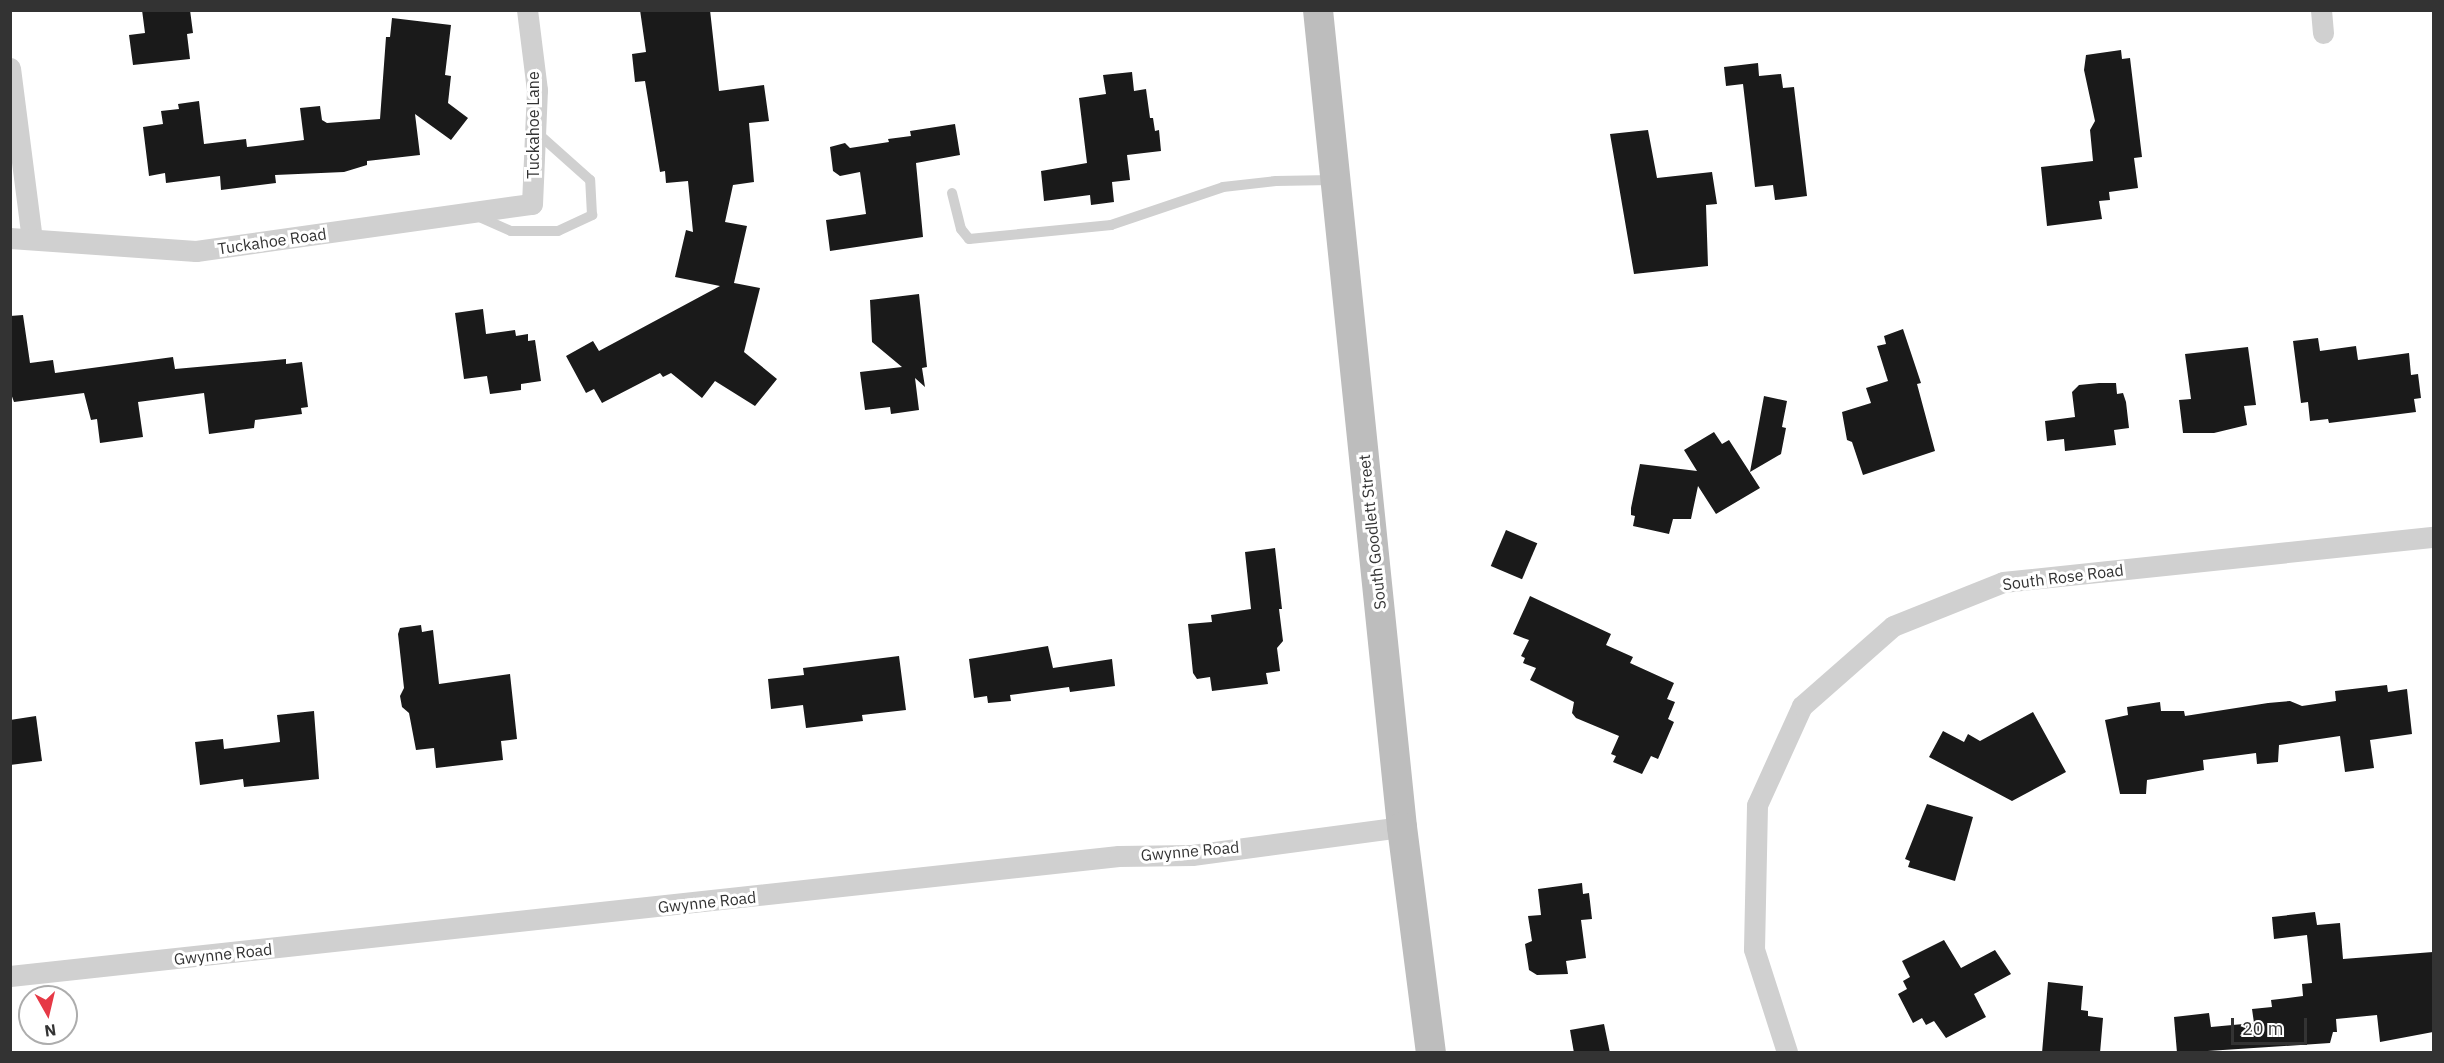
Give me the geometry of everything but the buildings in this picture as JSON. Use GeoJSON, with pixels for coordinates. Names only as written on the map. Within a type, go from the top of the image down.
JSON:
{"type":"FeatureCollection","features":[{"type":"Feature","properties":{"kind":"main road","name":"South Goodlett Street"},"geometry":{"type":"LineString","coordinates":[[1318,10],[1402,827],[1431,1053]]}},
{"type":"Feature","properties":{"kind":"street","name":"Tuckahoe Lane"},"geometry":{"type":"LineString","coordinates":[[527,10],[537,90],[532,204]]}},
{"type":"Feature","properties":{"kind":"street"},"geometry":{"type":"LineString","coordinates":[[2321,10],[2324,33]]}},
{"type":"Feature","properties":{"kind":"street"},"geometry":{"type":"LineString","coordinates":[[10,68],[32,239]]}},
{"type":"Feature","properties":{"kind":"street","name":"Tuckahoe Road"},"geometry":{"type":"LineString","coordinates":[[10,238],[196,251],[532,204]]}},
{"type":"Feature","properties":{"kind":"street","name":"South Rose Road"},"geometry":{"type":"LineString","coordinates":[[1787,1053],[1754,949],[1756,805],[1802,706],[1893,626],[2003,582],[2433,537]]}},
{"type":"Feature","properties":{"kind":"street","name":"Gwynne Road"},"geometry":{"type":"LineString","coordinates":[[10,976],[1119,856],[1192,855],[1402,827]]}},
{"type":"Feature","properties":{"kind":"lane"},"geometry":{"type":"LineString","coordinates":[[470,213],[511,231],[558,231],[592,215],[590,180],[535,131]]}},
{"type":"Feature","properties":{"kind":"lane"},"geometry":{"type":"LineString","coordinates":[[952,193],[961,229],[969,239],[1111,225],[1223,187],[1276,181],[1336,180]]}}]}
